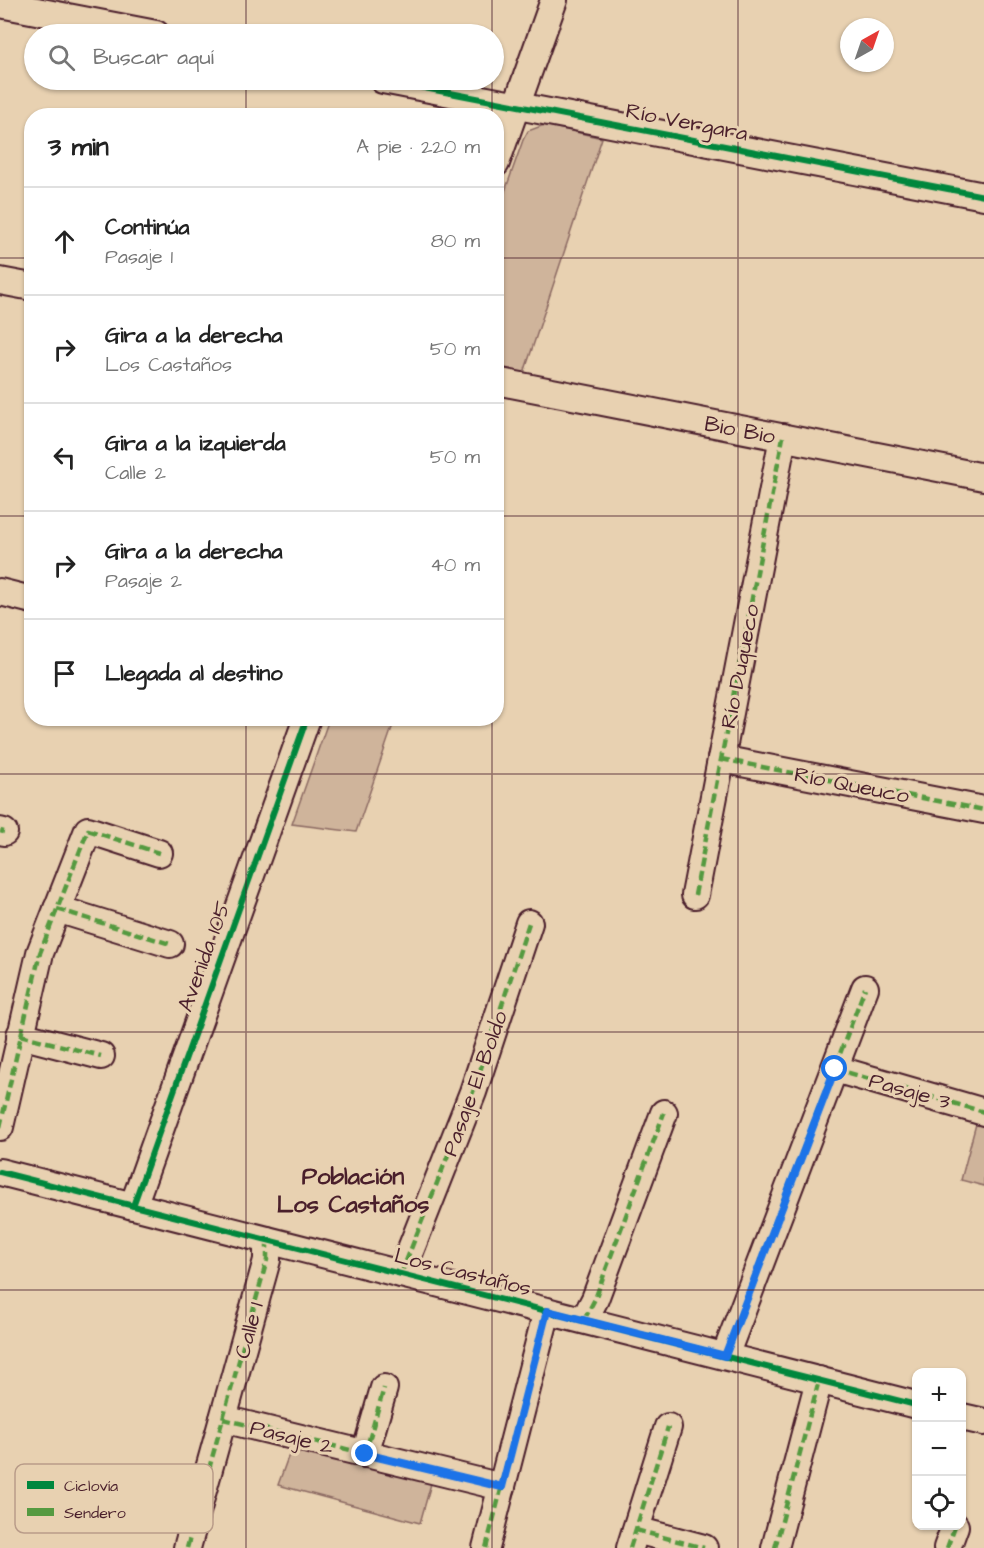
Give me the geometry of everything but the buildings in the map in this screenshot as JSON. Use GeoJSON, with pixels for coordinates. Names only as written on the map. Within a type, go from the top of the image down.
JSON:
{"type":"FeatureCollection","features":[{"type":"Feature","properties":{"kind":"street"},"geometry":{"type":"LineString","coordinates":[[504,141],[554,0]]}},
{"type":"Feature","properties":{"kind":"street"},"geometry":{"type":"LineString","coordinates":[[0,4],[104,24]]}},
{"type":"Feature","properties":{"kind":"street","name":"Río Vergara"},"geometry":{"type":"LineString","coordinates":[[435,90],[984,196]]}},
{"type":"Feature","properties":{"kind":"street"},"geometry":{"type":"LineString","coordinates":[[0,281],[24,286]]}},
{"type":"Feature","properties":{"kind":"street","name":"Bio Bio"},"geometry":{"type":"LineString","coordinates":[[504,383],[984,477]]}},
{"type":"Feature","properties":{"kind":"street","name":"Río Duqueco"},"geometry":{"type":"LineString","coordinates":[[695,895],[783,437]]}},
{"type":"Feature","properties":{"kind":"street"},"geometry":{"type":"LineString","coordinates":[[0,592],[24,598]]}},
{"type":"Feature","properties":{"kind":"street","name":"Avenida 105"},"geometry":{"type":"LineString","coordinates":[[133,1206],[304,726]]}},
{"type":"Feature","properties":{"kind":"street","name":"Río Queuco"},"geometry":{"type":"LineString","coordinates":[[721,759],[984,810]]}},
{"type":"Feature","properties":{"kind":"street"},"geometry":{"type":"LineString","coordinates":[[0,1126],[40,953],[88,830],[159,853]]}},
{"type":"Feature","properties":{"kind":"street"},"geometry":{"type":"LineString","coordinates":[[57,909],[170,944]]}},
{"type":"Feature","properties":{"kind":"street","name":"Pasaje El Boldo"},"geometry":{"type":"LineString","coordinates":[[401,1274],[473,1092],[530,923]]}},
{"type":"Feature","properties":{"kind":"street"},"geometry":{"type":"LineString","coordinates":[[725,1356],[865,988]]}},
{"type":"Feature","properties":{"kind":"street"},"geometry":{"type":"LineString","coordinates":[[20,1035],[101,1056]]}},
{"type":"Feature","properties":{"kind":"street","name":"Pasaje 3"},"geometry":{"type":"LineString","coordinates":[[835,1069],[984,1112]]}},
{"type":"Feature","properties":{"kind":"street"},"geometry":{"type":"LineString","coordinates":[[584,1320],[596,1299],[664,1113]]}},
{"type":"Feature","properties":{"kind":"street","name":"Los Castaños"},"geometry":{"type":"LineString","coordinates":[[0,1172],[912,1404]]}},
{"type":"Feature","properties":{"kind":"street","name":"Calle 1"},"geometry":{"type":"LineString","coordinates":[[210,1464],[267,1260],[267,1240]]}},
{"type":"Feature","properties":{"kind":"street"},"geometry":{"type":"LineString","coordinates":[[486,1548],[547,1311]]}},
{"type":"Feature","properties":{"kind":"street"},"geometry":{"type":"LineString","coordinates":[[775,1548],[819,1380]]}},
{"type":"Feature","properties":{"kind":"street"},"geometry":{"type":"LineString","coordinates":[[365,1454],[384,1389]]}},
{"type":"Feature","properties":{"kind":"street"},"geometry":{"type":"LineString","coordinates":[[966,1417],[984,1422]]}},
{"type":"Feature","properties":{"kind":"street","name":"Pasaje 2"},"geometry":{"type":"LineString","coordinates":[[223,1419],[502,1487]]}},
{"type":"Feature","properties":{"kind":"street"},"geometry":{"type":"LineString","coordinates":[[668,1427],[633,1539],[704,1548]]}},
{"type":"Feature","properties":{"kind":"street"},"geometry":{"type":"LineString","coordinates":[[947,1548],[954,1530]]}},
{"type":"Feature","properties":{"kind":"street","name":"Calle 1"},"geometry":{"type":"LineString","coordinates":[[187,1548],[191,1533]]}},
{"type":"Feature","properties":{"kind":"shaded area"},"geometry":{"type":"Polygon","coordinates":[[[544,125],[602,138],[524,373],[504,369],[504,194],[528,131],[544,125]]]}},
{"type":"Feature","properties":{"kind":"shaded area"},"geometry":{"type":"Polygon","coordinates":[[[327,726],[393,726],[356,832],[292,824],[327,726]]]}},
{"type":"Feature","properties":{"kind":"shaded area"},"geometry":{"type":"Polygon","coordinates":[[[976,1124],[984,1126],[984,1186],[961,1180],[976,1124]]]}},
{"type":"Feature","properties":{"kind":"shaded area"},"geometry":{"type":"Polygon","coordinates":[[[292,1446],[432,1480],[420,1523],[278,1485],[292,1446]]]}},
{"type":"Feature","properties":{"kind":"marked path"},"geometry":{"type":"LineString","coordinates":[[695,895],[783,437]]}},
{"type":"Feature","properties":{"kind":"marked path"},"geometry":{"type":"LineString","coordinates":[[721,759],[984,810]]}},
{"type":"Feature","properties":{"kind":"marked path"},"geometry":{"type":"LineString","coordinates":[[0,1127],[40,953],[88,830],[159,853]]}},
{"type":"Feature","properties":{"kind":"marked path"},"geometry":{"type":"LineString","coordinates":[[0,831],[4,832]]}},
{"type":"Feature","properties":{"kind":"marked path"},"geometry":{"type":"LineString","coordinates":[[57,909],[170,944]]}},
{"type":"Feature","properties":{"kind":"marked path"},"geometry":{"type":"LineString","coordinates":[[401,1274],[473,1092],[529,923]]}},
{"type":"Feature","properties":{"kind":"marked path"},"geometry":{"type":"LineString","coordinates":[[725,1356],[865,988]]}},
{"type":"Feature","properties":{"kind":"marked path"},"geometry":{"type":"LineString","coordinates":[[20,1035],[101,1056]]}},
{"type":"Feature","properties":{"kind":"marked path"},"geometry":{"type":"LineString","coordinates":[[835,1069],[984,1112]]}},
{"type":"Feature","properties":{"kind":"marked path"},"geometry":{"type":"LineString","coordinates":[[584,1320],[595,1299],[664,1113]]}},
{"type":"Feature","properties":{"kind":"marked path"},"geometry":{"type":"LineString","coordinates":[[210,1464],[267,1260],[267,1240]]}},
{"type":"Feature","properties":{"kind":"marked path"},"geometry":{"type":"LineString","coordinates":[[486,1548],[547,1311]]}},
{"type":"Feature","properties":{"kind":"marked path"},"geometry":{"type":"LineString","coordinates":[[775,1548],[819,1380]]}},
{"type":"Feature","properties":{"kind":"marked path"},"geometry":{"type":"LineString","coordinates":[[365,1454],[384,1388]]}},
{"type":"Feature","properties":{"kind":"marked path"},"geometry":{"type":"LineString","coordinates":[[223,1419],[502,1487]]}},
{"type":"Feature","properties":{"kind":"marked path"},"geometry":{"type":"LineString","coordinates":[[630,1548],[668,1427]]}},
{"type":"Feature","properties":{"kind":"marked path"},"geometry":{"type":"LineString","coordinates":[[636,1530],[704,1548]]}},
{"type":"Feature","properties":{"kind":"marked path"},"geometry":{"type":"LineString","coordinates":[[947,1548],[954,1530]]}},
{"type":"Feature","properties":{"kind":"marked path"},"geometry":{"type":"LineString","coordinates":[[187,1548],[191,1533]]}},
{"type":"Feature","properties":{"kind":"cycle path"},"geometry":{"type":"LineString","coordinates":[[435,90],[984,196]]}},
{"type":"Feature","properties":{"kind":"cycle path"},"geometry":{"type":"LineString","coordinates":[[133,1206],[304,726]]}},
{"type":"Feature","properties":{"kind":"cycle path"},"geometry":{"type":"LineString","coordinates":[[0,1172],[912,1404]]}},
{"type":"Feature","properties":{"kind":"district","name":"Población Los Castaños"},"geometry":{"type":"Point","coordinates":[353,1190]}},
{"type":"Feature","properties":{"kind":"route"},"geometry":{"type":"LineString","coordinates":[[365,1454],[502,1487],[547,1311],[725,1356],[835,1069]]}}]}
